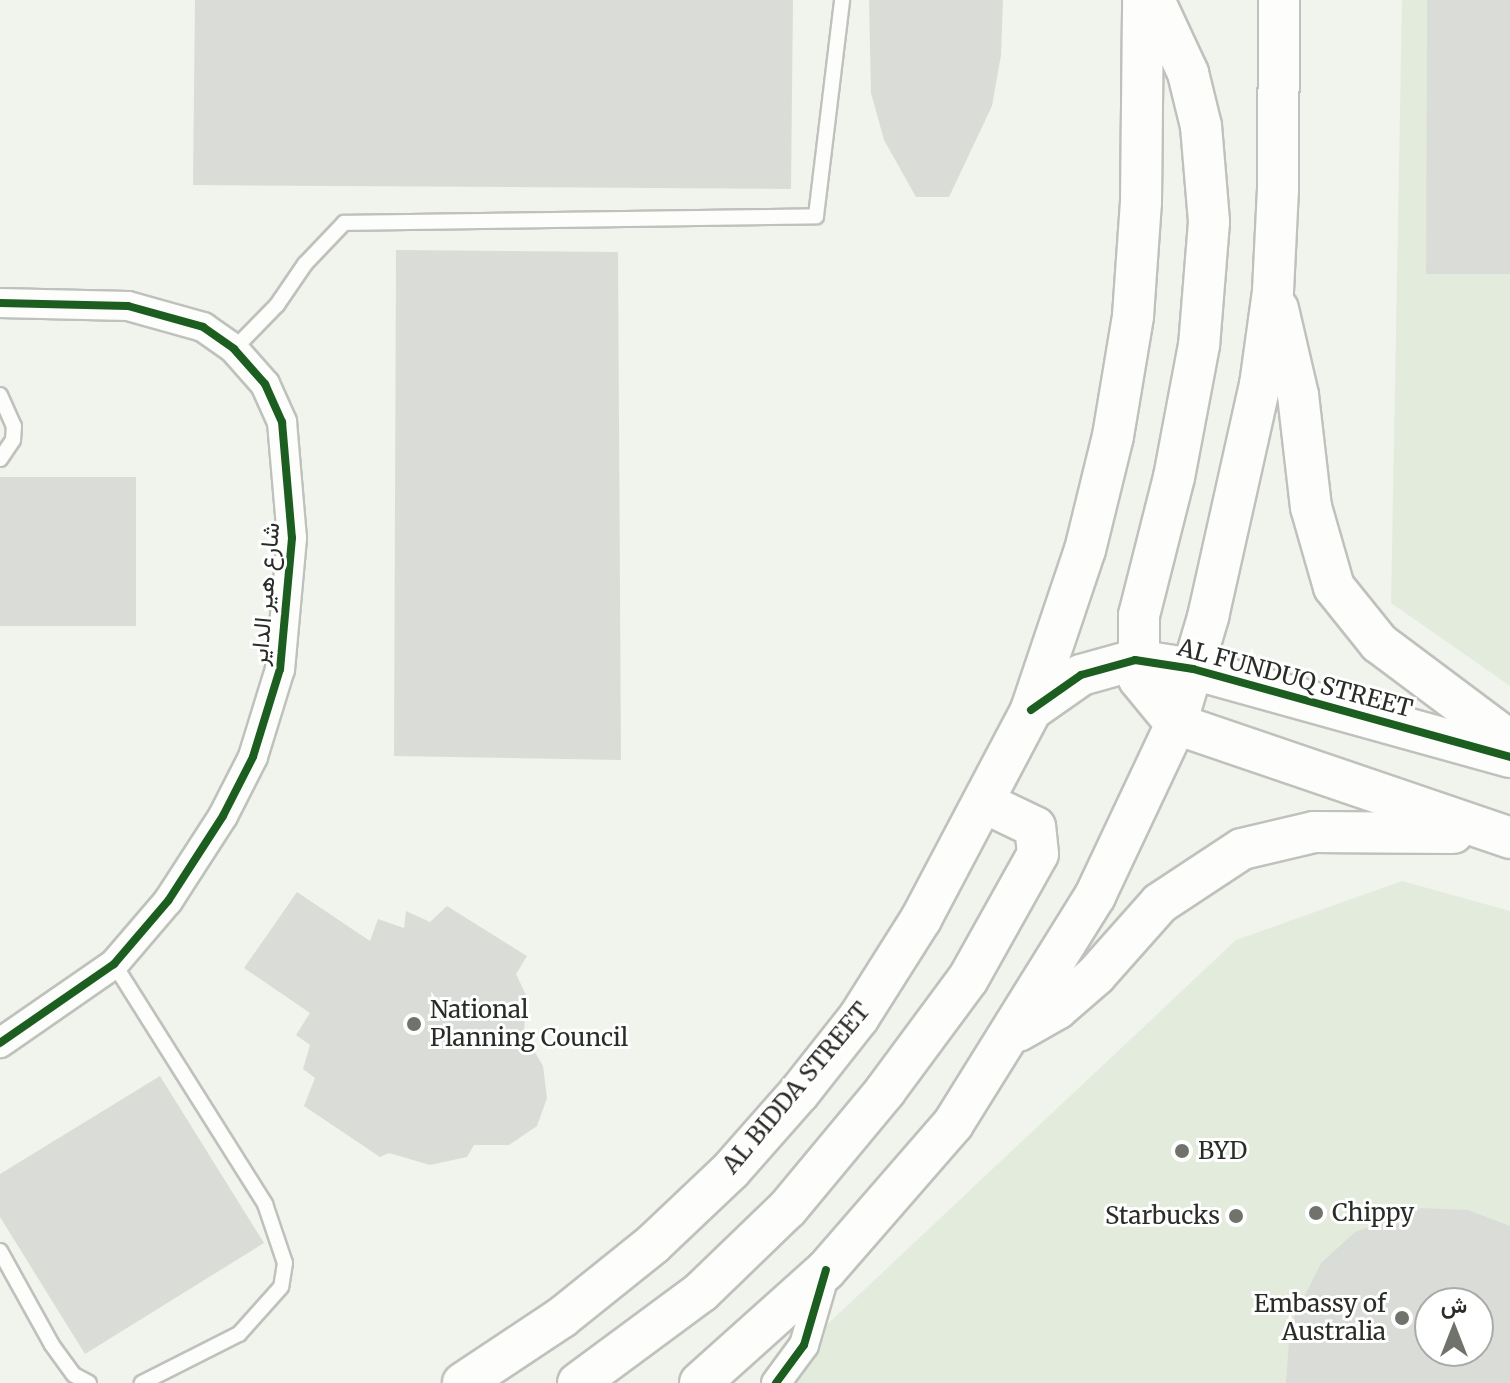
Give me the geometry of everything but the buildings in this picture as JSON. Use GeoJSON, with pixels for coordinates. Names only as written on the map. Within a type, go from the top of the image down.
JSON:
{"type":"FeatureCollection","features":[{"type":"Feature","properties":{"kind":"main road","name":"AL BIDDA STREET"},"geometry":{"type":"LineString","coordinates":[[463,1383],[573,1309],[653,1244],[731,1170],[859,1017],[985,803],[1031,710],[1085,550],[1113,436],[1133,316],[1141,202],[1143,0]]}},
{"type":"Feature","properties":{"kind":"main road"},"geometry":{"type":"LineString","coordinates":[[1154,0],[1188,73],[1201,126],[1209,222],[1199,345],[1174,477],[1139,615],[1135,660],[1148,695],[1176,724],[1505,837]]}},
{"type":"Feature","properties":{"kind":"main road"},"geometry":{"type":"LineString","coordinates":[[700,1383],[826,1270],[953,1124],[1012,1034],[1095,896],[1176,724],[1244,467],[1273,291],[1279,19]]}},
{"type":"Feature","properties":{"kind":"main road"},"geometry":{"type":"LineString","coordinates":[[1273,291],[1298,395],[1311,507],[1334,587],[1379,643],[1510,741]]}},
{"type":"Feature","properties":{"kind":"main road","name":"AL FUNDUQ STREET"},"geometry":{"type":"LineString","coordinates":[[1031,710],[1081,675],[1135,660],[1193,669],[1510,757]]}},
{"type":"Feature","properties":{"kind":"main road"},"geometry":{"type":"LineString","coordinates":[[578,1383],[701,1292],[788,1208],[885,1091],[968,979],[1038,854],[1035,827],[985,803]]}},
{"type":"Feature","properties":{"kind":"main road"},"geometry":{"type":"LineString","coordinates":[[1012,1034],[1057,1009],[1096,975],[1160,903],[1242,849],[1314,832],[1359,829],[1505,837]]}},
{"type":"Feature","properties":{"kind":"street"},"geometry":{"type":"LineString","coordinates":[[1279,19],[1299,0]]}},
{"type":"Feature","properties":{"kind":"street","name":"شارع هير الداير"},"geometry":{"type":"LineString","coordinates":[[0,303],[128,306],[203,327],[234,349],[265,384],[282,422],[288,449],[292,538],[280,669],[253,757],[223,816],[168,901],[114,964],[0,1043]]}},
{"type":"Feature","properties":{"kind":"street"},"geometry":{"type":"LineString","coordinates":[[776,1383],[804,1345],[826,1270]]}},
{"type":"Feature","properties":{"kind":"lane"},"geometry":{"type":"LineString","coordinates":[[234,349],[277,305],[305,264],[344,223],[816,216],[842,0]]}},
{"type":"Feature","properties":{"kind":"lane"},"geometry":{"type":"LineString","coordinates":[[0,395],[14,426],[13,440],[0,459]]}},
{"type":"Feature","properties":{"kind":"lane"},"geometry":{"type":"LineString","coordinates":[[114,964],[265,1204],[285,1263],[281,1287],[239,1334],[142,1383]]}},
{"type":"Feature","properties":{"kind":"lane"},"geometry":{"type":"LineString","coordinates":[[0,1251],[52,1345],[74,1375],[89,1383]]}},
{"type":"Feature","properties":{"kind":"shaded area"},"geometry":{"type":"Polygon","coordinates":[[[1402,0],[1510,0],[1510,686],[1391,603],[1402,0]]]}},
{"type":"Feature","properties":{"kind":"shaded area"},"geometry":{"type":"Polygon","coordinates":[[[1402,881],[1510,911],[1510,1383],[765,1383],[1236,940],[1402,881]]]}},
{"type":"Feature","properties":{"kind":"cycle path"},"geometry":{"type":"LineString","coordinates":[[0,303],[128,306],[203,327],[234,349],[265,384],[282,422],[292,538],[280,669],[253,757],[223,816],[168,901],[114,964],[0,1043]]}},
{"type":"Feature","properties":{"kind":"cycle path"},"geometry":{"type":"LineString","coordinates":[[1031,710],[1081,675],[1135,660],[1193,669],[1510,757]]}},
{"type":"Feature","properties":{"kind":"cycle path"},"geometry":{"type":"LineString","coordinates":[[776,1383],[804,1345],[826,1270]]}},
{"type":"Feature","properties":{"kind":"place","name":"National Planning Council"},"geometry":{"type":"Point","coordinates":[414,1024]}},
{"type":"Feature","properties":{"kind":"place","name":"BYD"},"geometry":{"type":"Point","coordinates":[1182,1151]}},
{"type":"Feature","properties":{"kind":"place","name":"Chippy"},"geometry":{"type":"Point","coordinates":[1316,1213]}},
{"type":"Feature","properties":{"kind":"place","name":"Starbucks"},"geometry":{"type":"Point","coordinates":[1236,1216]}},
{"type":"Feature","properties":{"kind":"place","name":"Embassy of Australia"},"geometry":{"type":"Point","coordinates":[1402,1318]}}]}
